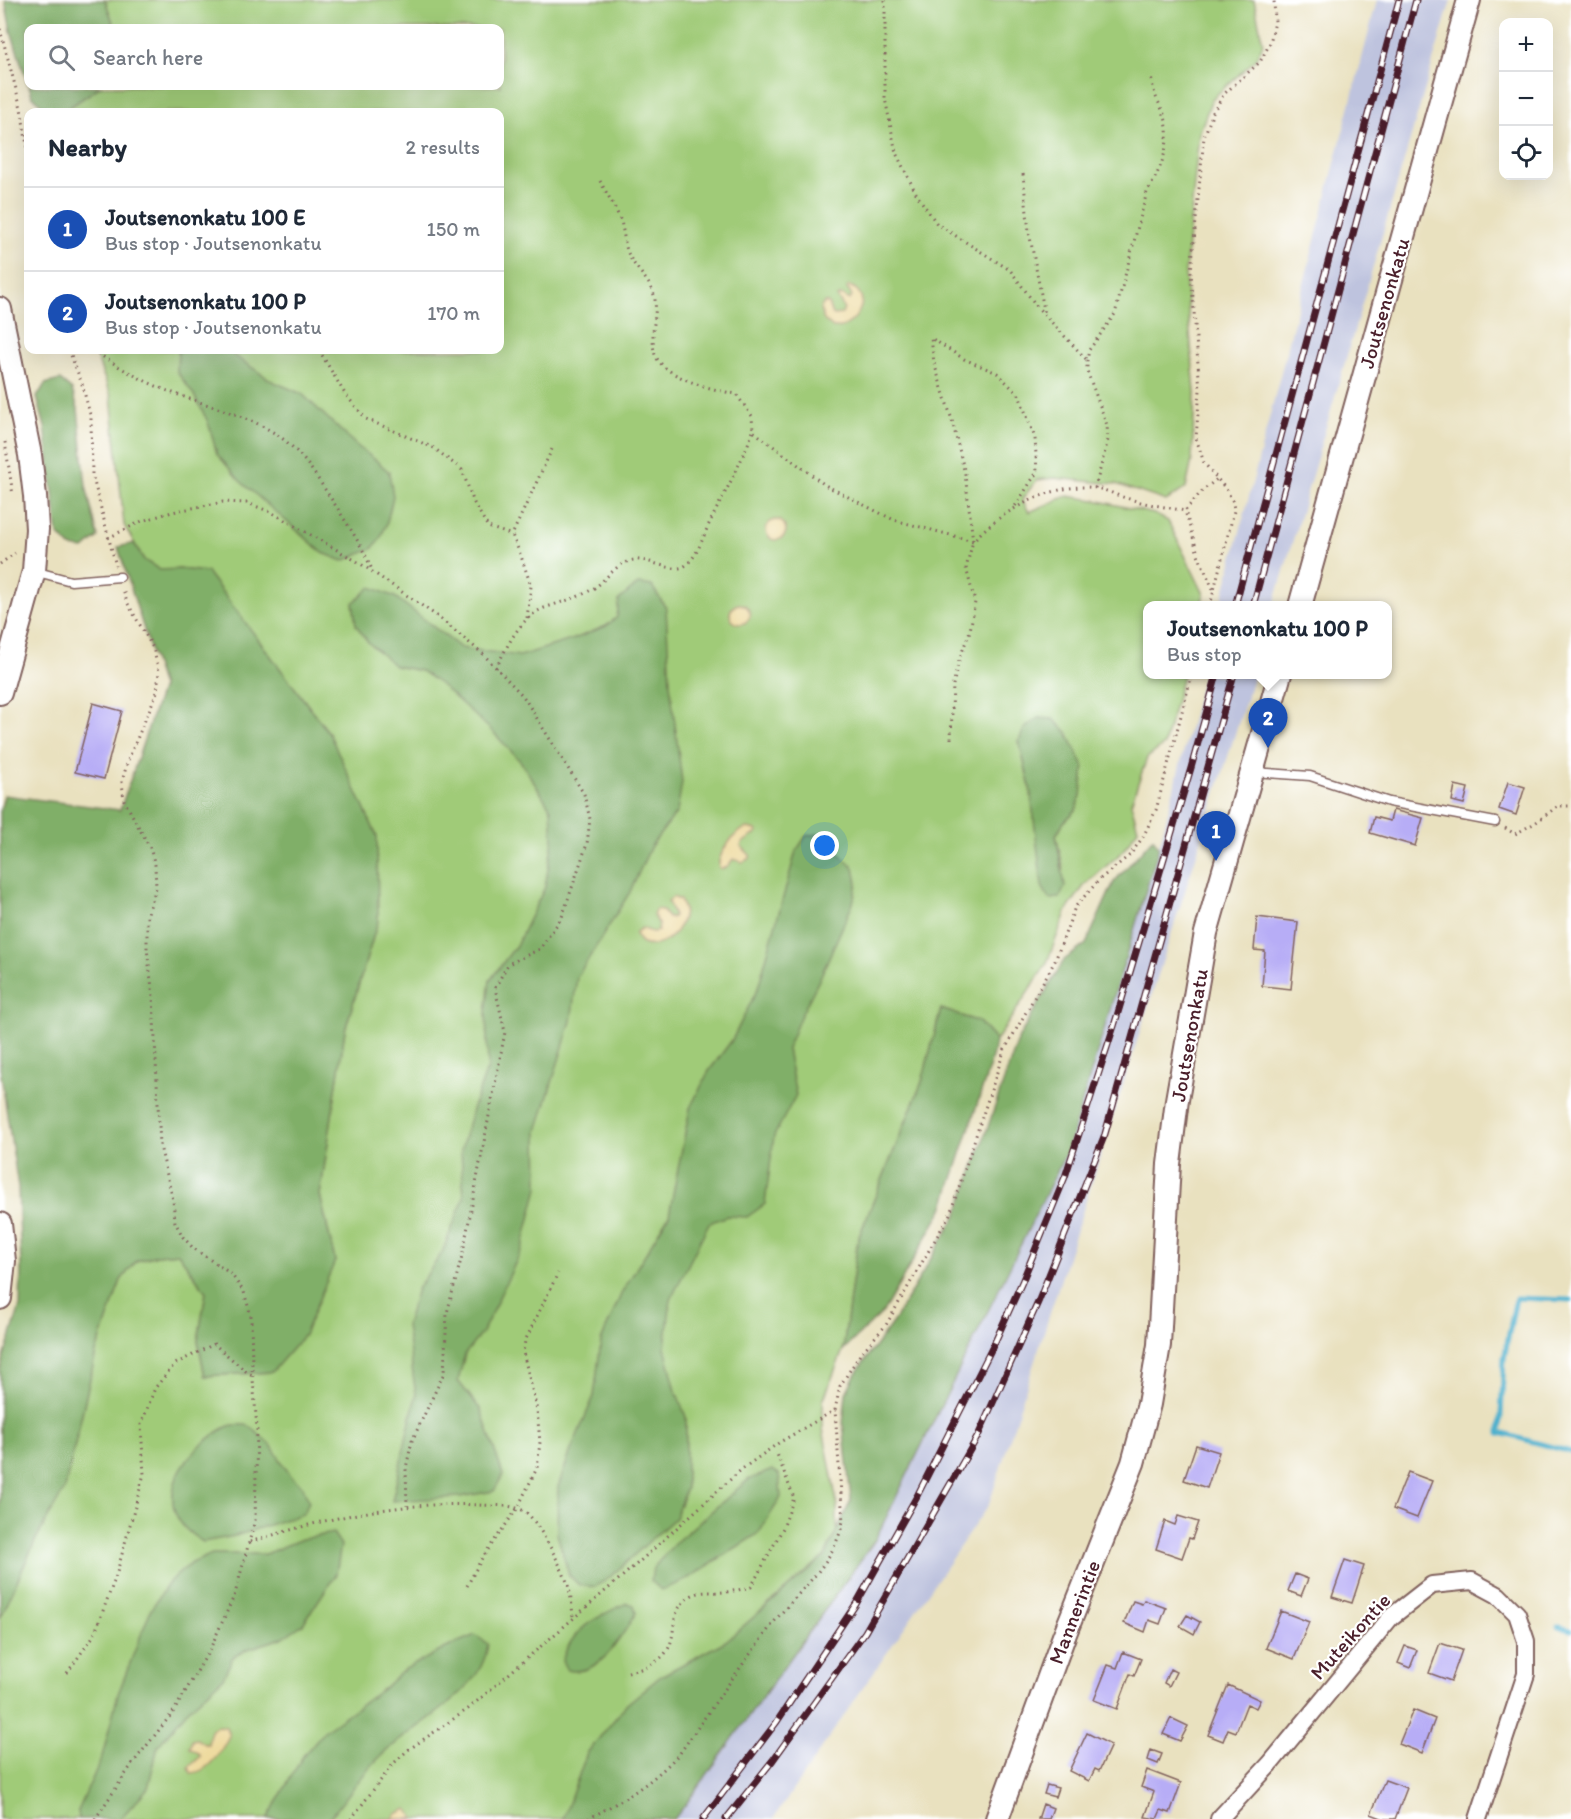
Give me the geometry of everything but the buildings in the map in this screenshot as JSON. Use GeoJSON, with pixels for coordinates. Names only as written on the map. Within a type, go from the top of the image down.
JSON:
{"type":"FeatureCollection","features":[{"type":"Feature","properties":{"kind":"street","name":"Joutsenonkatu"},"geometry":{"type":"LineString","coordinates":[[1301,601],[1469,0]]}},
{"type":"Feature","properties":{"kind":"street"},"geometry":{"type":"LineString","coordinates":[[0,309],[32,475],[36,529],[24,567],[0,693]]}},
{"type":"Feature","properties":{"kind":"street","name":"Joutsenonkatu"},"geometry":{"type":"LineString","coordinates":[[1149,1404],[1160,1345],[1169,1164],[1177,1100],[1206,933],[1279,679]]}},
{"type":"Feature","properties":{"kind":"street"},"geometry":{"type":"LineString","coordinates":[[0,1224],[4,1261],[0,1298]]}},
{"type":"Feature","properties":{"kind":"street","name":"Mannerintie"},"geometry":{"type":"LineString","coordinates":[[997,1819],[1064,1636],[1133,1463],[1149,1404]]}},
{"type":"Feature","properties":{"kind":"street","name":"Muteikontie"},"geometry":{"type":"LineString","coordinates":[[1219,1819],[1270,1764],[1391,1617],[1432,1586],[1472,1581],[1498,1595],[1517,1614],[1526,1641],[1526,1674],[1478,1819]]}},
{"type":"Feature","properties":{"kind":"lane"},"geometry":{"type":"LineString","coordinates":[[24,567],[71,581],[120,577]]}},
{"type":"Feature","properties":{"kind":"lane"},"geometry":{"type":"LineString","coordinates":[[1253,771],[1310,776],[1389,802],[1495,822]]}},
{"type":"Feature","properties":{"kind":"path"},"geometry":{"type":"LineString","coordinates":[[885,0],[885,98],[896,153],[916,195],[937,224],[1010,270],[1046,318],[1087,360]]}},
{"type":"Feature","properties":{"kind":"path"},"geometry":{"type":"LineString","coordinates":[[1211,601],[1234,512],[1229,496],[1204,463],[1196,438],[1200,390],[1191,272],[1204,137],[1213,112],[1224,94],[1260,62],[1275,22],[1274,0]]}},
{"type":"Feature","properties":{"kind":"path"},"geometry":{"type":"LineString","coordinates":[[0,29],[24,127]]}},
{"type":"Feature","properties":{"kind":"path"},"geometry":{"type":"LineString","coordinates":[[1095,488],[1108,440],[1107,425],[1088,371],[1087,360],[1089,350],[1115,314],[1147,192],[1164,158],[1167,136],[1166,119],[1155,94],[1151,76]]}},
{"type":"Feature","properties":{"kind":"path"},"geometry":{"type":"LineString","coordinates":[[1023,174],[1029,232],[1046,318]]}},
{"type":"Feature","properties":{"kind":"path"},"geometry":{"type":"LineString","coordinates":[[496,669],[515,634],[527,618],[544,608],[584,594],[622,564],[634,560],[676,569],[685,567],[700,546],[744,455],[753,431],[752,416],[736,394],[715,390],[681,377],[664,367],[657,359],[654,352],[656,303],[652,290],[636,269],[628,253],[621,221],[600,181]]}},
{"type":"Feature","properties":{"kind":"path"},"geometry":{"type":"LineString","coordinates":[[951,739],[953,685],[970,631],[975,602],[966,568],[973,541],[965,474],[952,420],[934,363],[931,339],[964,359],[997,373],[1019,395],[1035,438],[1037,472],[1012,510]]}},
{"type":"Feature","properties":{"kind":"path"},"geometry":{"type":"LineString","coordinates":[[71,354],[91,418],[92,474],[108,538],[127,602],[153,648],[159,670],[158,692],[128,760],[122,782],[124,800],[150,848],[155,865],[156,888],[147,916],[147,950],[153,996],[160,1146],[173,1200],[175,1222],[183,1237],[193,1248],[231,1274],[244,1292],[251,1316],[252,1375],[257,1428],[255,1520],[235,1594],[210,1649],[174,1711],[133,1763],[95,1819]]}},
{"type":"Feature","properties":{"kind":"path"},"geometry":{"type":"LineString","coordinates":[[99,354],[122,370],[172,393],[224,410],[269,429],[288,442],[309,465],[364,549],[373,571]]}},
{"type":"Feature","properties":{"kind":"path"},"geometry":{"type":"LineString","coordinates":[[322,354],[345,394],[366,419],[434,448],[462,470],[474,503],[488,527],[512,535],[521,555],[531,586],[527,618]]}},
{"type":"Feature","properties":{"kind":"path"},"geometry":{"type":"LineString","coordinates":[[753,431],[825,485],[860,503],[894,520],[973,541]]}},
{"type":"Feature","properties":{"kind":"path"},"geometry":{"type":"LineString","coordinates":[[4,434],[14,500]]}},
{"type":"Feature","properties":{"kind":"path"},"geometry":{"type":"LineString","coordinates":[[512,535],[552,447]]}},
{"type":"Feature","properties":{"kind":"path"},"geometry":{"type":"LineString","coordinates":[[1185,511],[1202,491],[1217,479]]}},
{"type":"Feature","properties":{"kind":"path"},"geometry":{"type":"LineString","coordinates":[[973,541],[986,526],[1012,510],[1042,495],[1066,489],[1095,488],[1128,499],[1185,511]]}},
{"type":"Feature","properties":{"kind":"path"},"geometry":{"type":"LineString","coordinates":[[108,538],[142,521],[172,512],[223,502],[247,503],[271,512],[373,571],[437,616],[483,654],[523,696],[584,794],[590,819],[587,844],[562,917],[540,949],[507,964],[495,988],[505,1032],[463,1252],[447,1313],[444,1373],[412,1441],[406,1468],[407,1506]]}},
{"type":"Feature","properties":{"kind":"path"},"geometry":{"type":"LineString","coordinates":[[1185,511],[1199,557],[1214,591]]}},
{"type":"Feature","properties":{"kind":"path"},"geometry":{"type":"LineString","coordinates":[[15,543],[15,553],[24,567]]}},
{"type":"Feature","properties":{"kind":"path"},"geometry":{"type":"LineString","coordinates":[[0,564],[15,553]]}},
{"type":"Feature","properties":{"kind":"path"},"geometry":{"type":"LineString","coordinates":[[588,1819],[636,1792],[663,1772],[680,1753],[772,1624],[829,1558],[840,1537],[843,1521],[835,1410],[840,1386],[861,1353],[886,1325],[950,1214],[1004,1051],[1055,961],[1075,907],[1086,892],[1130,855],[1152,819],[1164,784],[1191,679]]}},
{"type":"Feature","properties":{"kind":"path"},"geometry":{"type":"LineString","coordinates":[[1495,822],[1515,834],[1558,806],[1571,806]]}},
{"type":"Feature","properties":{"kind":"path"},"geometry":{"type":"LineString","coordinates":[[467,1586],[482,1558],[517,1509],[537,1468],[540,1442],[537,1410],[523,1352],[525,1341],[558,1274]]}},
{"type":"Feature","properties":{"kind":"path"},"geometry":{"type":"LineString","coordinates":[[67,1673],[94,1635],[116,1576],[144,1474],[141,1425],[155,1388],[175,1364],[214,1344],[252,1375]]}},
{"type":"Feature","properties":{"kind":"path"},"geometry":{"type":"LineString","coordinates":[[351,1819],[394,1763],[408,1750],[468,1709],[573,1616],[639,1562],[742,1469],[780,1442],[835,1410]]}},
{"type":"Feature","properties":{"kind":"path"},"geometry":{"type":"LineString","coordinates":[[628,1672],[651,1665],[670,1648],[675,1635],[673,1624],[676,1611],[692,1595],[751,1587],[783,1528],[794,1498],[777,1454]]}},
{"type":"Feature","properties":{"kind":"path"},"geometry":{"type":"LineString","coordinates":[[249,1542],[313,1522],[356,1513],[407,1506],[467,1504],[507,1506],[524,1511],[535,1520],[568,1583],[573,1616]]}},
{"type":"Feature","properties":{"kind":"shaded area"},"geometry":{"type":"Polygon","coordinates":[[[1377,0],[1451,0],[1275,601],[1222,601],[1377,0]]]}},
{"type":"Feature","properties":{"kind":"shaded area"},"geometry":{"type":"Polygon","coordinates":[[[1202,679],[1253,679],[989,1504],[773,1819],[674,1819],[686,1804],[1068,1149],[1159,847],[1202,679]]]}},
{"type":"Feature","properties":{"kind":"green space"},"geometry":{"type":"Polygon","coordinates":[[[5,0],[105,0],[114,24],[24,24],[24,72],[11,31],[5,0]]]}},
{"type":"Feature","properties":{"kind":"green space"},"geometry":{"type":"Polygon","coordinates":[[[105,0],[1254,0],[1263,44],[1255,60],[1212,99],[1199,134],[1185,273],[1195,393],[1192,460],[1186,488],[1166,501],[1116,484],[1054,478],[1037,480],[1022,499],[1029,512],[1067,496],[1154,514],[1168,521],[1204,594],[1202,601],[1143,601],[1143,679],[1182,679],[1164,745],[1147,758],[1131,803],[1138,829],[1122,852],[1084,886],[1067,910],[1046,965],[996,1041],[979,1022],[941,1009],[922,1082],[858,1239],[843,1350],[823,1401],[823,1429],[837,1503],[837,1531],[825,1556],[726,1641],[661,1676],[563,1819],[0,1819],[0,1619],[36,1539],[65,1487],[96,1352],[121,1280],[136,1261],[157,1255],[178,1253],[206,1292],[198,1341],[205,1376],[272,1372],[335,1261],[320,1195],[345,1030],[378,921],[329,733],[207,573],[180,569],[160,571],[144,560],[124,525],[111,396],[95,354],[504,354],[504,108],[69,108],[95,90],[504,90],[504,24],[114,24],[105,0]],[[1019,741],[1030,787],[1064,871],[1056,835],[1063,823],[1076,810],[1081,795],[1019,741]]]}},
{"type":"Feature","properties":{"kind":"green space"},"geometry":{"type":"Polygon","coordinates":[[[30,90],[95,90],[68,108],[44,108],[30,90]]]}},
{"type":"Feature","properties":{"kind":"green space"},"geometry":{"type":"Polygon","coordinates":[[[178,354],[232,354],[272,381],[302,394],[357,446],[377,461],[389,472],[393,496],[387,523],[380,539],[372,549],[343,561],[323,553],[240,481],[217,454],[208,422],[194,395],[177,372],[178,354]]]}},
{"type":"Feature","properties":{"kind":"green space"},"geometry":{"type":"Polygon","coordinates":[[[60,380],[72,390],[78,409],[86,486],[98,537],[84,549],[70,547],[58,534],[45,427],[37,397],[45,384],[60,380]]]}},
{"type":"Feature","properties":{"kind":"green space"},"geometry":{"type":"Polygon","coordinates":[[[134,543],[144,560],[160,570],[180,569],[207,572],[329,733],[377,836],[378,921],[345,1030],[320,1195],[335,1261],[304,1335],[272,1372],[205,1376],[198,1341],[206,1292],[178,1253],[157,1255],[136,1261],[121,1280],[96,1352],[65,1488],[36,1539],[0,1619],[0,1370],[20,1306],[21,1267],[18,1187],[0,1068],[0,811],[4,795],[120,810],[162,687],[118,547],[134,543]]]}},
{"type":"Feature","properties":{"kind":"green space"},"geometry":{"type":"Polygon","coordinates":[[[638,584],[652,586],[666,608],[670,683],[682,782],[677,812],[651,846],[630,892],[577,977],[571,1021],[537,1131],[538,1188],[522,1249],[483,1331],[465,1354],[458,1381],[481,1410],[503,1475],[494,1491],[460,1497],[392,1501],[416,1395],[406,1325],[417,1289],[442,1253],[464,1198],[461,1150],[472,1110],[488,1067],[486,1012],[490,980],[517,944],[545,887],[553,840],[551,809],[521,762],[490,729],[440,684],[421,671],[395,666],[368,642],[356,625],[353,603],[371,587],[395,597],[461,648],[520,656],[606,626],[617,617],[619,600],[638,584]]]}},
{"type":"Feature","properties":{"kind":"green space"},"geometry":{"type":"Polygon","coordinates":[[[1038,718],[1053,719],[1067,732],[1084,767],[1081,795],[1076,810],[1063,823],[1056,835],[1065,887],[1059,898],[1049,899],[1042,886],[1030,787],[1019,741],[1024,729],[1038,718]]]}},
{"type":"Feature","properties":{"kind":"green space"},"geometry":{"type":"Polygon","coordinates":[[[818,834],[854,868],[857,883],[853,903],[787,1049],[796,1095],[774,1136],[765,1204],[747,1217],[727,1216],[709,1223],[671,1299],[665,1347],[676,1391],[686,1417],[686,1488],[675,1518],[610,1577],[595,1587],[579,1585],[569,1575],[557,1534],[558,1487],[594,1396],[601,1341],[622,1292],[669,1215],[690,1108],[709,1071],[732,1040],[758,988],[796,851],[806,836],[818,834]]]}},
{"type":"Feature","properties":{"kind":"green space"},"geometry":{"type":"Polygon","coordinates":[[[1153,838],[1159,847],[1068,1149],[875,1540],[674,1819],[563,1819],[587,1753],[627,1704],[661,1676],[726,1641],[825,1556],[851,1500],[843,1424],[846,1393],[856,1373],[895,1319],[958,1213],[1019,1037],[1064,960],[1086,944],[1114,882],[1153,838]]]}},
{"type":"Feature","properties":{"kind":"green space"},"geometry":{"type":"Polygon","coordinates":[[[941,1009],[979,1022],[996,1041],[990,1065],[943,1209],[883,1312],[843,1350],[858,1239],[922,1082],[941,1009]]]}},
{"type":"Feature","properties":{"kind":"green space"},"geometry":{"type":"Polygon","coordinates":[[[248,1425],[271,1445],[290,1475],[303,1487],[309,1502],[303,1514],[235,1536],[203,1542],[189,1532],[179,1520],[174,1508],[173,1495],[181,1469],[190,1456],[215,1434],[226,1427],[248,1425]]]}},
{"type":"Feature","properties":{"kind":"green space"},"geometry":{"type":"Polygon","coordinates":[[[772,1470],[779,1474],[781,1497],[759,1533],[684,1581],[661,1590],[651,1581],[653,1568],[677,1541],[748,1480],[772,1470]]]}},
{"type":"Feature","properties":{"kind":"green space"},"geometry":{"type":"Polygon","coordinates":[[[333,1533],[341,1545],[336,1574],[303,1624],[282,1638],[248,1649],[233,1657],[223,1678],[186,1712],[158,1746],[148,1788],[120,1819],[79,1819],[78,1811],[102,1757],[118,1694],[151,1609],[170,1581],[190,1564],[212,1554],[265,1554],[302,1539],[333,1533]]]}},
{"type":"Feature","properties":{"kind":"green space"},"geometry":{"type":"Polygon","coordinates":[[[627,1603],[634,1605],[636,1613],[608,1654],[590,1668],[579,1671],[567,1670],[562,1661],[566,1649],[579,1631],[587,1624],[627,1603]]]}},
{"type":"Feature","properties":{"kind":"green space"},"geometry":{"type":"Polygon","coordinates":[[[475,1635],[488,1644],[483,1662],[473,1679],[444,1708],[379,1758],[329,1819],[267,1819],[303,1756],[324,1731],[384,1688],[405,1669],[475,1635]]]}},
{"type":"Feature","properties":{"kind":"sand"},"geometry":{"type":"Polygon","coordinates":[[[849,286],[857,290],[861,296],[862,303],[859,311],[849,323],[833,328],[824,320],[820,309],[824,303],[828,303],[834,315],[842,314],[844,308],[837,297],[841,295],[850,300],[852,296],[847,288],[849,286]]]}},
{"type":"Feature","properties":{"kind":"sand"},"geometry":{"type":"Polygon","coordinates":[[[776,520],[783,523],[786,530],[783,537],[776,540],[769,537],[766,530],[769,523],[776,520]]]}},
{"type":"Feature","properties":{"kind":"sand"},"geometry":{"type":"Polygon","coordinates":[[[736,604],[744,604],[750,610],[750,618],[744,624],[736,624],[730,618],[730,610],[736,604]]]}},
{"type":"Feature","properties":{"kind":"sand"},"geometry":{"type":"Polygon","coordinates":[[[747,828],[756,830],[757,833],[741,846],[750,858],[743,862],[733,859],[728,866],[721,869],[719,862],[724,850],[737,834],[747,828]]]}},
{"type":"Feature","properties":{"kind":"sand"},"geometry":{"type":"Polygon","coordinates":[[[673,897],[680,900],[684,910],[680,925],[664,942],[642,944],[636,932],[642,928],[652,932],[658,931],[659,924],[653,915],[656,909],[662,910],[668,918],[673,917],[668,902],[673,897]]]}},
{"type":"Feature","properties":{"kind":"sand"},"geometry":{"type":"Polygon","coordinates":[[[217,1726],[226,1727],[229,1736],[226,1742],[209,1765],[191,1773],[189,1767],[200,1757],[200,1754],[190,1748],[192,1740],[197,1739],[208,1744],[211,1731],[217,1726]]]}},
{"type":"Feature","properties":{"kind":"sand"},"geometry":{"type":"Polygon","coordinates":[[[408,1809],[414,1819],[392,1819],[396,1814],[408,1809]]]}},
{"type":"Feature","properties":{"kind":"waterway"},"geometry":{"type":"LineString","coordinates":[[1571,1300],[1516,1298],[1504,1359],[1500,1433],[1571,1452]]}},
{"type":"Feature","properties":{"kind":"waterway"},"geometry":{"type":"LineString","coordinates":[[1559,1627],[1571,1630]]}},
{"type":"Feature","properties":{"kind":"railway"},"geometry":{"type":"LineString","coordinates":[[1236,601],[1399,0]]}},
{"type":"Feature","properties":{"kind":"railway"},"geometry":{"type":"LineString","coordinates":[[1254,601],[1416,0]]}},
{"type":"Feature","properties":{"kind":"railway"},"geometry":{"type":"LineString","coordinates":[[703,1819],[776,1723],[856,1604],[917,1496],[994,1344],[1022,1282],[1065,1177],[1114,1026],[1216,679]]}},
{"type":"Feature","properties":{"kind":"railway"},"geometry":{"type":"LineString","coordinates":[[726,1819],[773,1760],[865,1632],[978,1436],[1039,1300],[1105,1134],[1233,679]]}},
{"type":"Feature","properties":{"kind":"place","name":"Joutsenonkatu 100 P"},"geometry":{"type":"Point","coordinates":[1268,748]}},
{"type":"Feature","properties":{"kind":"place","name":"Joutsenonkatu 100 E"},"geometry":{"type":"Point","coordinates":[1216,861]}}]}
